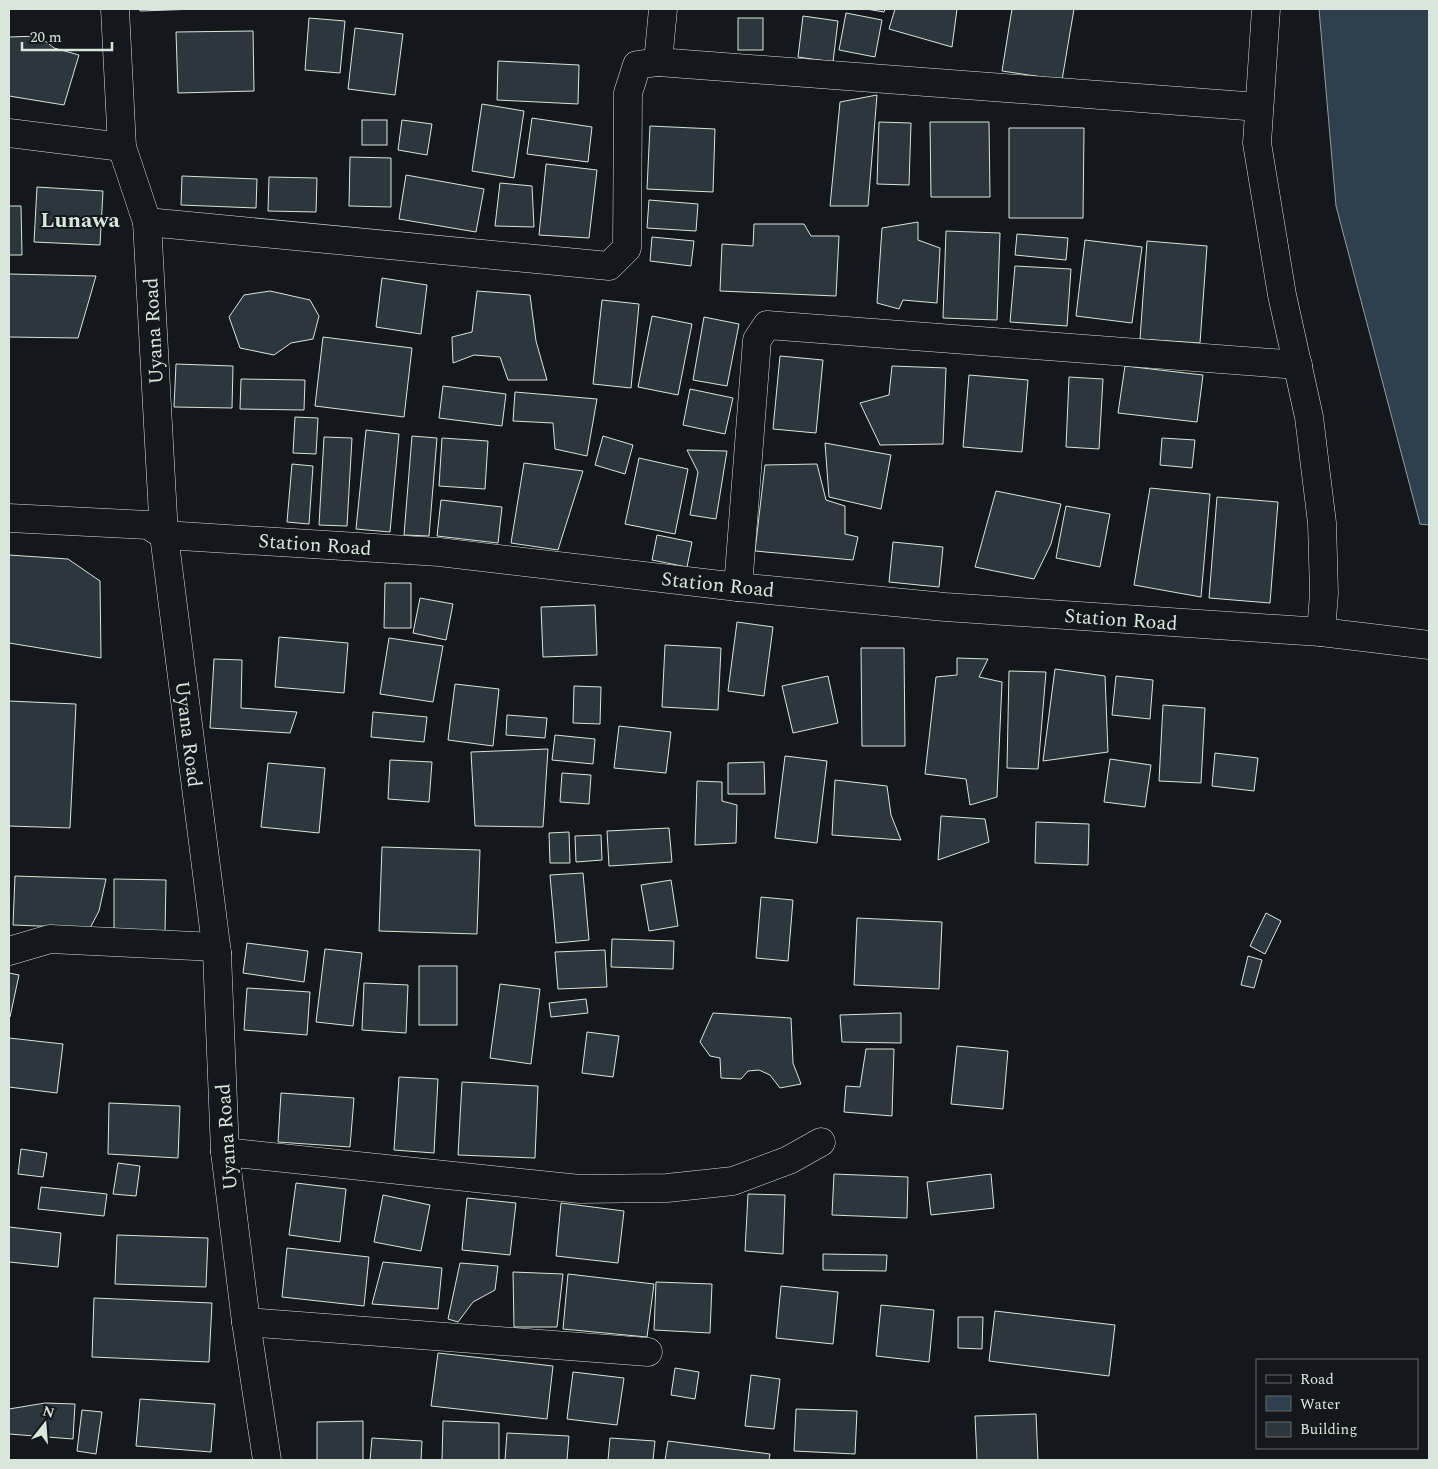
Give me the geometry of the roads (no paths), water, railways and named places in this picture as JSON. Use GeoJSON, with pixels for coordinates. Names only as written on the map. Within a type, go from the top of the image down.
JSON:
{"type":"FeatureCollection","features":[{"type":"Feature","properties":{"kind":"street","name":"Uyana Road"},"geometry":{"type":"LineString","coordinates":[[116,9],[122,147],[147,222],[164,535],[217,954],[225,1152],[246,1322],[267,1460]]}},
{"type":"Feature","properties":{"kind":"street"},"geometry":{"type":"LineString","coordinates":[[658,62],[663,9]]}},
{"type":"Feature","properties":{"kind":"street"},"geometry":{"type":"LineString","coordinates":[[1266,9],[1257,143],[1282,295],[1309,417],[1322,523],[1324,593],[1321,632]]}},
{"type":"Feature","properties":{"kind":"street"},"geometry":{"type":"LineString","coordinates":[[147,222],[609,266],[627,248],[628,93],[638,65],[658,62],[1260,107]]}},
{"type":"Feature","properties":{"kind":"street"},"geometry":{"type":"LineString","coordinates":[[9,133],[122,147]]}},
{"type":"Feature","properties":{"kind":"street"},"geometry":{"type":"LineString","coordinates":[[738,587],[757,340],[767,325],[1298,365]]}},
{"type":"Feature","properties":{"kind":"street","name":"Station Road"},"geometry":{"type":"LineString","coordinates":[[9,518],[148,525],[164,535],[439,552],[738,587],[946,608],[1321,632],[1429,644]]}},
{"type":"Feature","properties":{"kind":"street"},"geometry":{"type":"LineString","coordinates":[[9,951],[50,939],[215,947],[217,954]]}},
{"type":"Feature","properties":{"kind":"street"},"geometry":{"type":"LineString","coordinates":[[225,1152],[580,1189],[667,1188],[732,1181],[789,1160],[821,1142]]}},
{"type":"Feature","properties":{"kind":"street"},"geometry":{"type":"LineString","coordinates":[[246,1322],[648,1352]]}},
{"type":"Feature","properties":{"kind":"water"},"geometry":{"type":"Polygon","coordinates":[[[1319,9],[1429,9],[1429,525],[1420,524],[1336,206],[1319,9]]]}},
{"type":"Feature","properties":{"kind":"district","name":"Lunawa"},"geometry":{"type":"Point","coordinates":[80,219]}}]}
